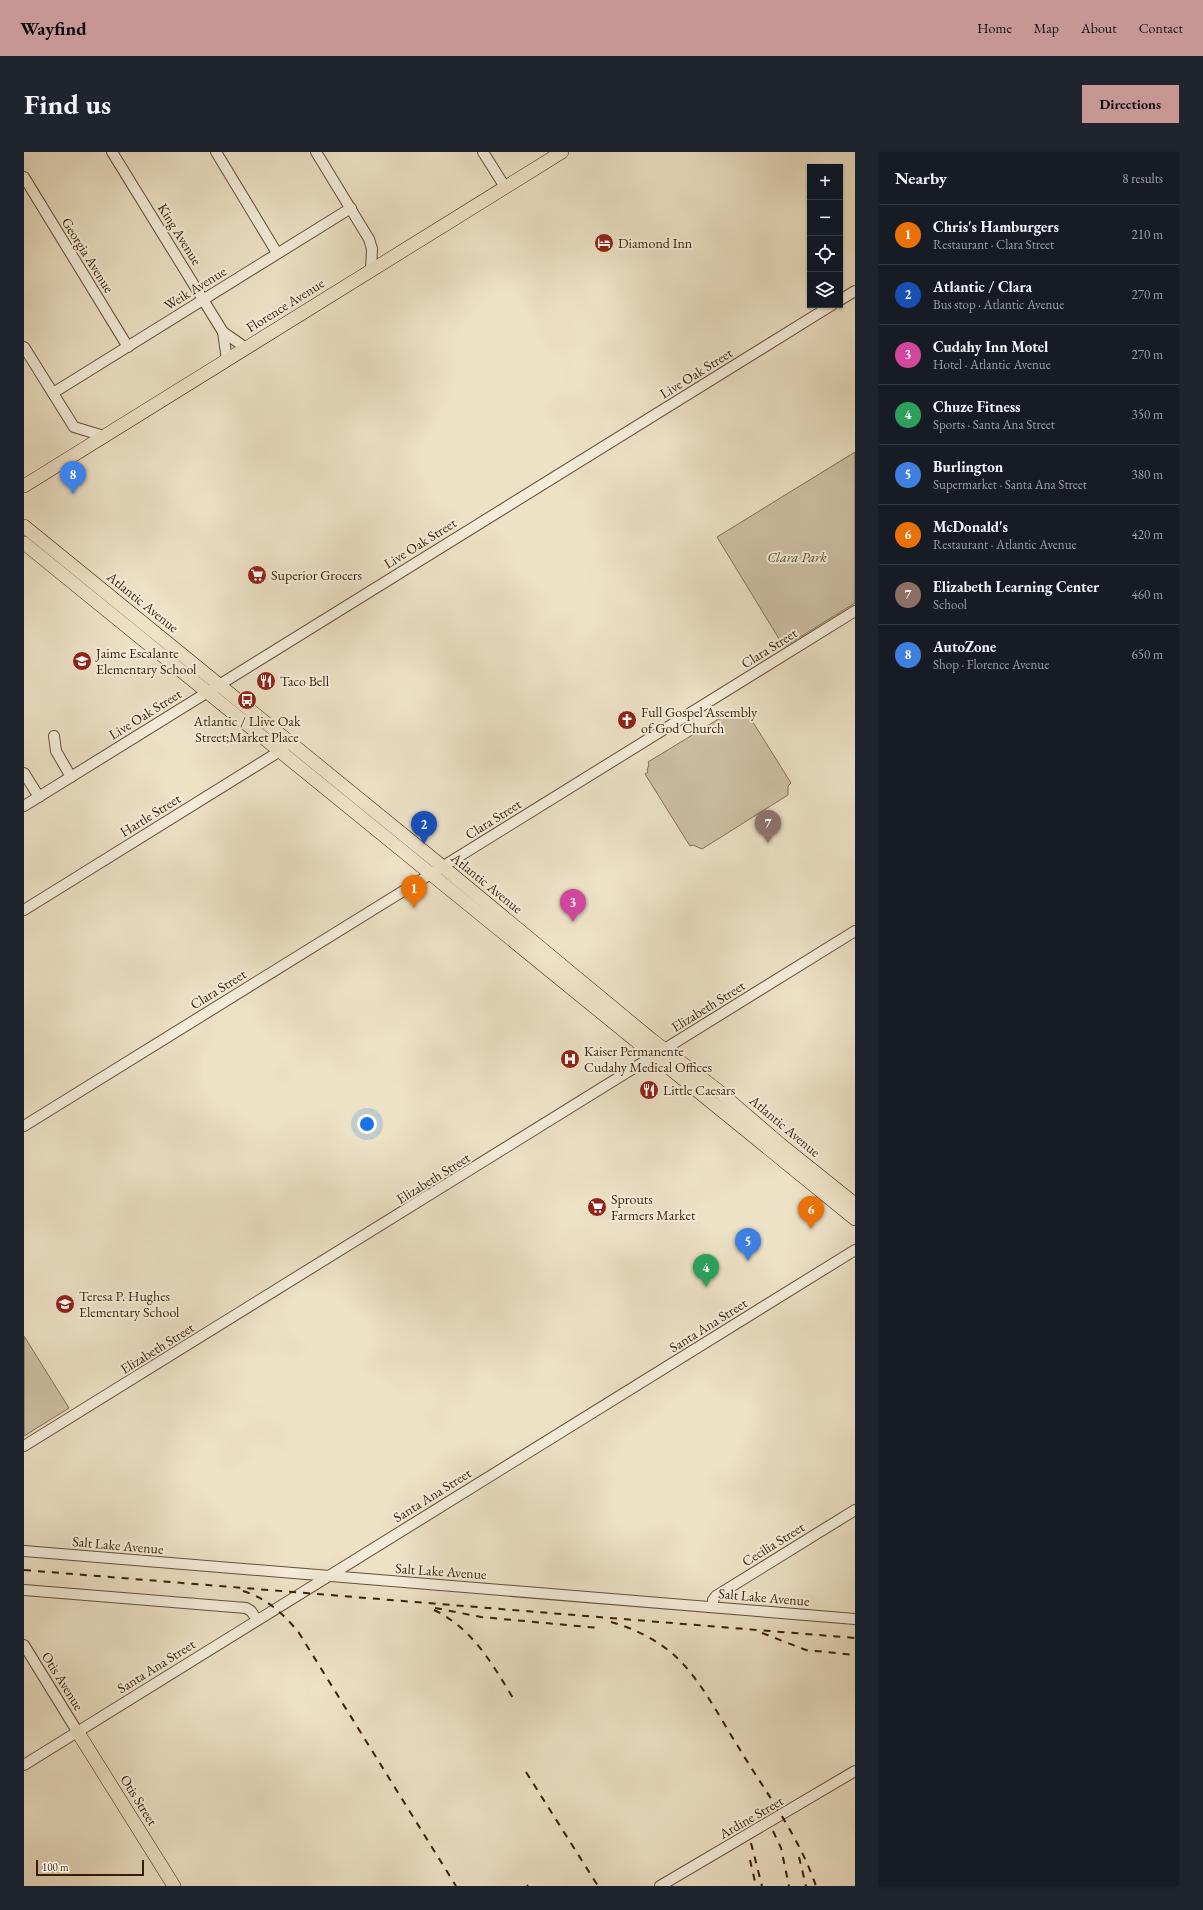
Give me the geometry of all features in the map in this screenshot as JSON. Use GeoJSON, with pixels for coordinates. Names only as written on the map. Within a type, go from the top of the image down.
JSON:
{"type":"FeatureCollection","features":[{"type":"Feature","properties":{"kind":"main road","name":"Florence Avenue"},"geometry":{"type":"LineString","coordinates":[[24,486],[562,152]]}},
{"type":"Feature","properties":{"kind":"main road","name":"Atlantic Avenue"},"geometry":{"type":"LineString","coordinates":[[24,526],[284,746],[430,874],[659,1052],[716,1089],[780,1144],[855,1204]]}},
{"type":"Feature","properties":{"kind":"main road","name":"Atlantic Avenue"},"geometry":{"type":"LineString","coordinates":[[24,543],[214,688]]}},
{"type":"Feature","properties":{"kind":"main road","name":"Atlantic Avenue"},"geometry":{"type":"LineString","coordinates":[[284,746],[443,866],[855,1219]]}},
{"type":"Feature","properties":{"kind":"main road","name":"Otis Street"},"geometry":{"type":"LineString","coordinates":[[77,1731],[174,1886]]}},
{"type":"Feature","properties":{"kind":"street","name":"King Avenue"},"geometry":{"type":"LineString","coordinates":[[112,152],[223,332],[227,360]]}},
{"type":"Feature","properties":{"kind":"street"},"geometry":{"type":"LineString","coordinates":[[216,152],[277,253]]}},
{"type":"Feature","properties":{"kind":"street"},"geometry":{"type":"LineString","coordinates":[[316,152],[369,239],[372,249],[371,270]]}},
{"type":"Feature","properties":{"kind":"street"},"geometry":{"type":"LineString","coordinates":[[483,152],[505,187]]}},
{"type":"Feature","properties":{"kind":"street","name":"Georgia Avenue"},"geometry":{"type":"LineString","coordinates":[[24,178],[128,346]]}},
{"type":"Feature","properties":{"kind":"street","name":"Weik Avenue"},"geometry":{"type":"LineString","coordinates":[[53,393],[351,208]]}},
{"type":"Feature","properties":{"kind":"street"},"geometry":{"type":"LineString","coordinates":[[843,298],[855,291]]}},
{"type":"Feature","properties":{"kind":"street","name":"Live Oak Street"},"geometry":{"type":"LineString","coordinates":[[24,806],[827,308]]}},
{"type":"Feature","properties":{"kind":"street","name":"King Avenue"},"geometry":{"type":"LineString","coordinates":[[223,332],[246,348]]}},
{"type":"Feature","properties":{"kind":"street"},"geometry":{"type":"LineString","coordinates":[[24,347],[74,426],[104,436]]}},
{"type":"Feature","properties":{"kind":"street","name":"Clara Street"},"geometry":{"type":"LineString","coordinates":[[24,1126],[855,611]]}},
{"type":"Feature","properties":{"kind":"street"},"geometry":{"type":"LineString","coordinates":[[54,736],[56,751],[71,777]]}},
{"type":"Feature","properties":{"kind":"street","name":"Hartle Street"},"geometry":{"type":"LineString","coordinates":[[24,910],[284,746]]}},
{"type":"Feature","properties":{"kind":"street"},"geometry":{"type":"LineString","coordinates":[[24,773],[39,796]]}},
{"type":"Feature","properties":{"kind":"street","name":"Elizabeth Street"},"geometry":{"type":"LineString","coordinates":[[24,1446],[855,931]]}},
{"type":"Feature","properties":{"kind":"street","name":"Santa Ana Street"},"geometry":{"type":"LineString","coordinates":[[24,1765],[855,1250]]}},
{"type":"Feature","properties":{"kind":"street","name":"Cecilia Street"},"geometry":{"type":"LineString","coordinates":[[713,1607],[713,1600],[716,1596],[855,1510]]}},
{"type":"Feature","properties":{"kind":"street","name":"Salt Lake Avenue"},"geometry":{"type":"LineString","coordinates":[[24,1551],[326,1577],[855,1619]]}},
{"type":"Feature","properties":{"kind":"street"},"geometry":{"type":"LineString","coordinates":[[24,1590],[246,1608],[251,1611],[257,1620]]}},
{"type":"Feature","properties":{"kind":"street","name":"Otis Avenue"},"geometry":{"type":"LineString","coordinates":[[24,1647],[77,1731]]}},
{"type":"Feature","properties":{"kind":"street","name":"Ardine Street"},"geometry":{"type":"LineString","coordinates":[[660,1886],[855,1771]]}},
{"type":"Feature","properties":{"kind":"green space","name":"Clara Park"},"geometry":{"type":"Polygon","coordinates":[[[855,452],[855,603],[784,647],[717,537],[855,452]]]}},
{"type":"Feature","properties":{"kind":"green space"},"geometry":{"type":"Polygon","coordinates":[[[735,709],[737,711],[741,709],[746,711],[791,783],[788,786],[788,795],[702,849],[693,845],[690,846],[645,774],[648,772],[648,762],[735,709]]]}},
{"type":"Feature","properties":{"kind":"green space"},"geometry":{"type":"Polygon","coordinates":[[[24,1336],[69,1408],[24,1436],[24,1336]]]}},
{"type":"Feature","properties":{"kind":"railway"},"geometry":{"type":"LineString","coordinates":[[24,1570],[855,1638]]}},
{"type":"Feature","properties":{"kind":"railway"},"geometry":{"type":"LineString","coordinates":[[243,1591],[267,1602],[281,1613],[299,1633],[456,1886]]}},
{"type":"Feature","properties":{"kind":"railway"},"geometry":{"type":"LineString","coordinates":[[435,1608],[481,1617],[599,1628]]}},
{"type":"Feature","properties":{"kind":"railway"},"geometry":{"type":"LineString","coordinates":[[434,1610],[461,1627],[472,1638],[500,1676],[516,1703]]}},
{"type":"Feature","properties":{"kind":"railway"},"geometry":{"type":"LineString","coordinates":[[611,1622],[636,1631],[659,1644],[673,1654],[692,1675],[709,1699],[791,1832],[801,1850],[816,1886]]}},
{"type":"Feature","properties":{"kind":"railway"},"geometry":{"type":"LineString","coordinates":[[762,1633],[806,1650],[855,1655]]}},
{"type":"Feature","properties":{"kind":"railway"},"geometry":{"type":"LineString","coordinates":[[526,1772],[598,1886]]}},
{"type":"Feature","properties":{"kind":"railway"},"geometry":{"type":"LineString","coordinates":[[773,1831],[781,1848],[789,1886]]}},
{"type":"Feature","properties":{"kind":"railway"},"geometry":{"type":"LineString","coordinates":[[751,1843],[762,1886]]}},
{"type":"Feature","properties":{"kind":"railway"},"geometry":{"type":"LineString","coordinates":[[799,1857],[806,1886]]}},
{"type":"Feature","properties":{"kind":"railway"},"geometry":{"type":"LineString","coordinates":[[750,1860],[756,1886]]}},
{"type":"Feature","properties":{"kind":"place","name":"Diamond Inn"},"geometry":{"type":"Point","coordinates":[604,243]}},
{"type":"Feature","properties":{"kind":"place","name":"AutoZone"},"geometry":{"type":"Point","coordinates":[73,494]}},
{"type":"Feature","properties":{"kind":"place","name":"Superior Grocers"},"geometry":{"type":"Point","coordinates":[257,575]}},
{"type":"Feature","properties":{"kind":"place","name":"Jaime Escalante Elementary School"},"geometry":{"type":"Point","coordinates":[82,661]}},
{"type":"Feature","properties":{"kind":"place","name":"Taco Bell"},"geometry":{"type":"Point","coordinates":[266,681]}},
{"type":"Feature","properties":{"kind":"place","name":"Atlantic / Llive Oak Street;Market Place"},"geometry":{"type":"Point","coordinates":[247,700]}},
{"type":"Feature","properties":{"kind":"place","name":"Full Gospel Assembly of God Church"},"geometry":{"type":"Point","coordinates":[627,720]}},
{"type":"Feature","properties":{"kind":"place","name":"Elizabeth Learning Center"},"geometry":{"type":"Point","coordinates":[768,843]}},
{"type":"Feature","properties":{"kind":"place","name":"Atlantic / Clara"},"geometry":{"type":"Point","coordinates":[424,844]}},
{"type":"Feature","properties":{"kind":"place","name":"Chris's Hamburgers"},"geometry":{"type":"Point","coordinates":[414,908]}},
{"type":"Feature","properties":{"kind":"place","name":"Cudahy Inn Motel"},"geometry":{"type":"Point","coordinates":[573,922]}},
{"type":"Feature","properties":{"kind":"place","name":"Kaiser Permanente Cudahy Medical Offices"},"geometry":{"type":"Point","coordinates":[570,1059]}},
{"type":"Feature","properties":{"kind":"place","name":"Little Caesars"},"geometry":{"type":"Point","coordinates":[649,1090]}},
{"type":"Feature","properties":{"kind":"place","name":"Sprouts Farmers Market"},"geometry":{"type":"Point","coordinates":[597,1207]}},
{"type":"Feature","properties":{"kind":"place","name":"McDonald's"},"geometry":{"type":"Point","coordinates":[811,1229]}},
{"type":"Feature","properties":{"kind":"place","name":"Burlington"},"geometry":{"type":"Point","coordinates":[748,1261]}},
{"type":"Feature","properties":{"kind":"place","name":"Chuze Fitness"},"geometry":{"type":"Point","coordinates":[706,1287]}},
{"type":"Feature","properties":{"kind":"place","name":"Teresa P. Hughes Elementary School"},"geometry":{"type":"Point","coordinates":[65,1304]}}]}
